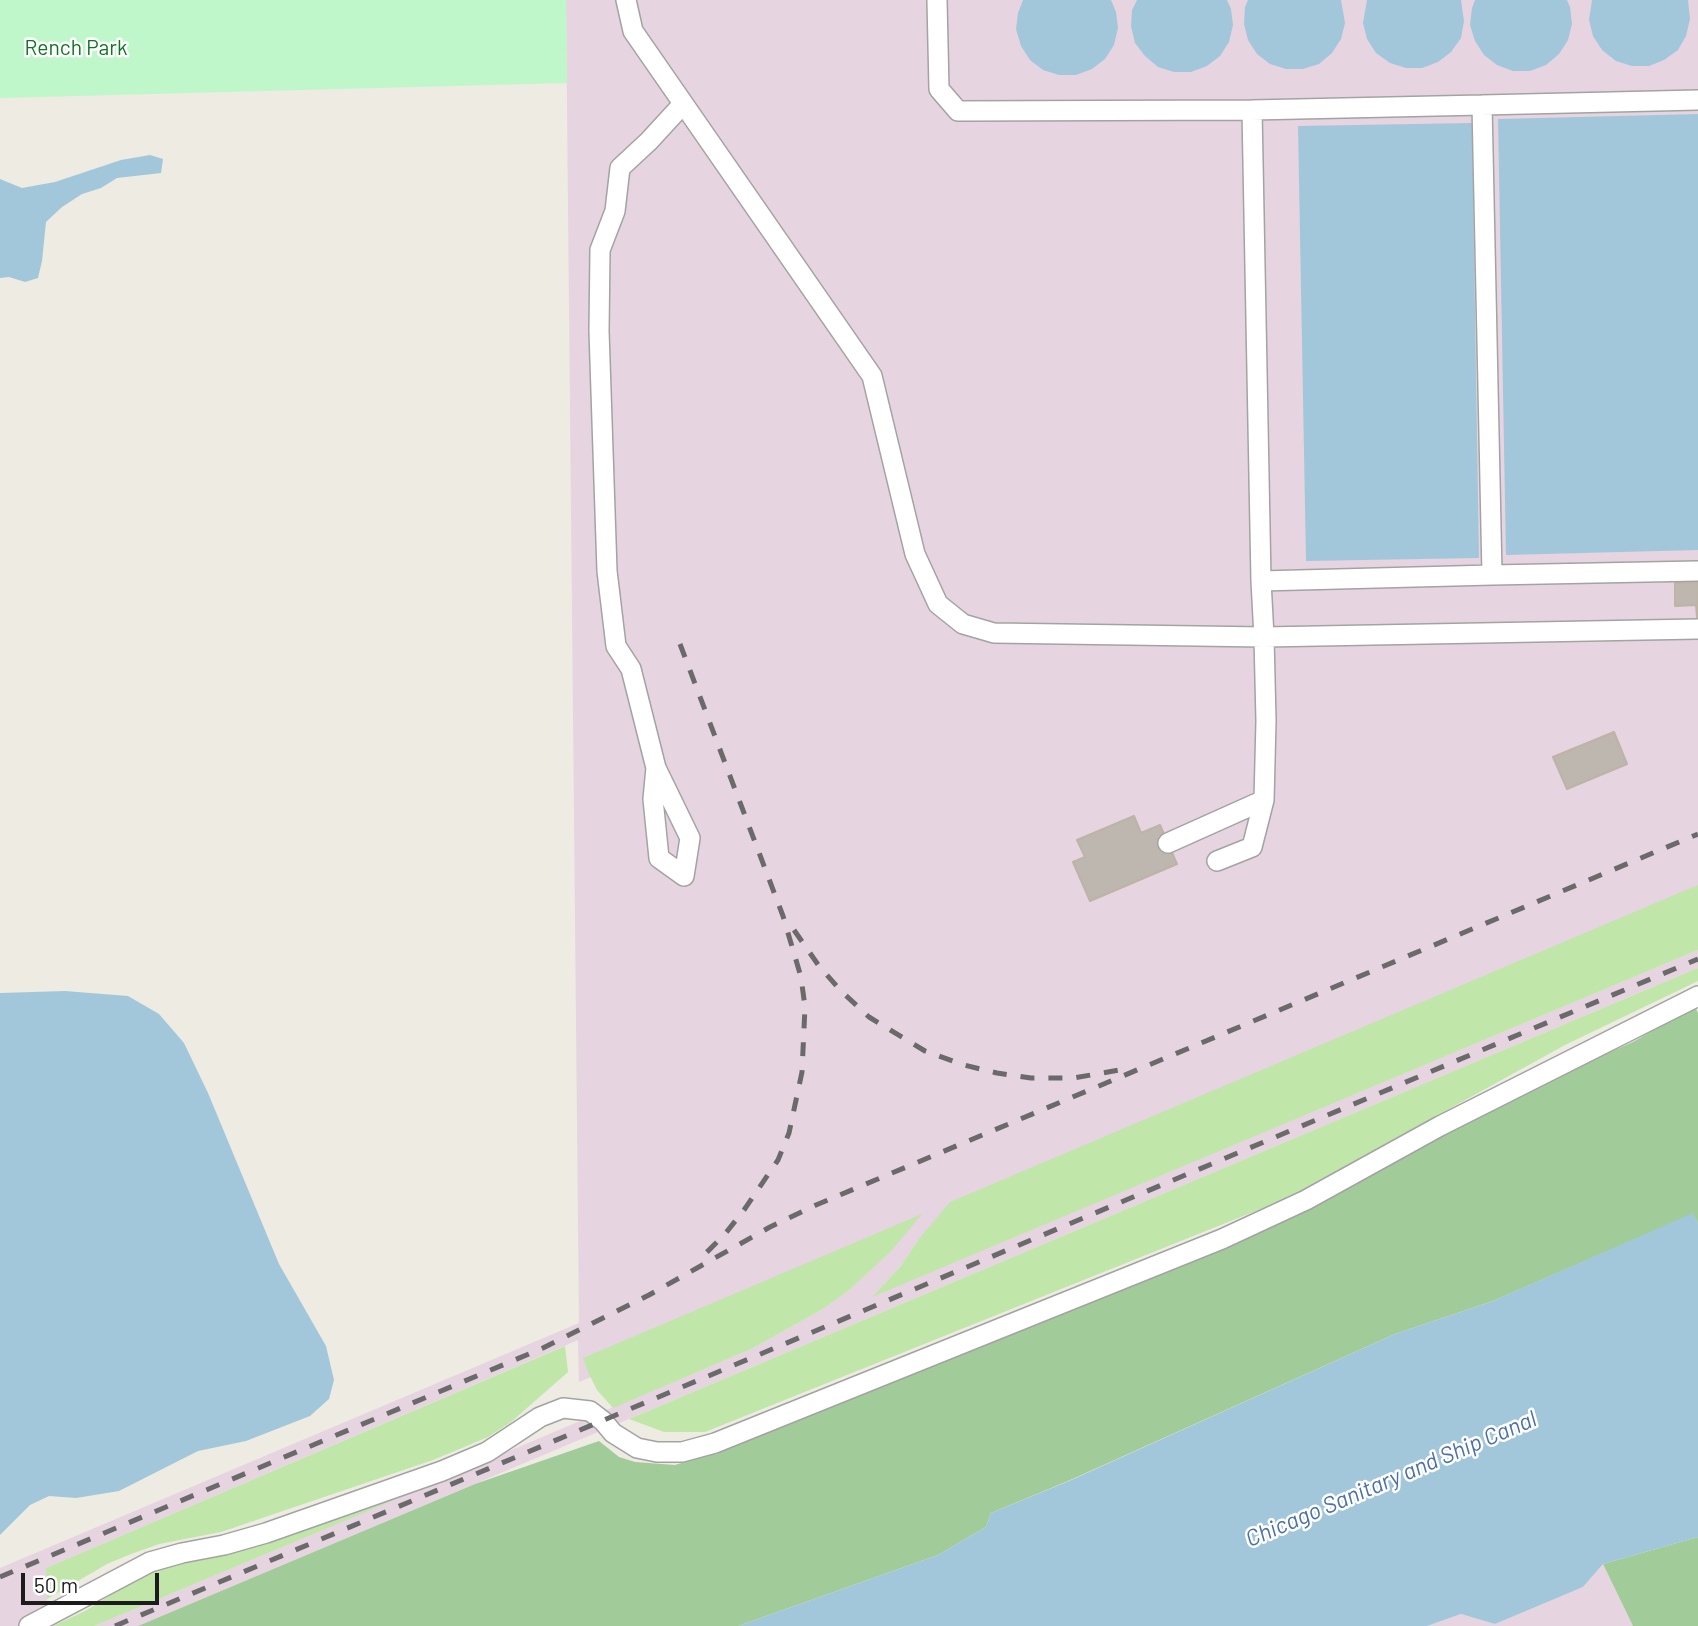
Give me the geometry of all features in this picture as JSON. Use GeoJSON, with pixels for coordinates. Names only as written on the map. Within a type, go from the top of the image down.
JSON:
{"type":"FeatureCollection","features":[{"type":"Feature","properties":{"kind":"lane"},"geometry":{"type":"LineString","coordinates":[[626,0],[633,31],[872,376],[915,554],[938,604],[963,624],[994,633],[1264,637],[1698,629]]}},
{"type":"Feature","properties":{"kind":"lane"},"geometry":{"type":"LineString","coordinates":[[937,0],[939,89],[958,111],[1252,110],[1698,100]]}},
{"type":"Feature","properties":{"kind":"lane"},"geometry":{"type":"LineString","coordinates":[[656,768],[631,669],[616,646],[607,571],[599,331],[600,250],[615,211],[620,168],[683,104]]}},
{"type":"Feature","properties":{"kind":"lane"},"geometry":{"type":"LineString","coordinates":[[1482,105],[1492,575]]}},
{"type":"Feature","properties":{"kind":"lane"},"geometry":{"type":"LineString","coordinates":[[1217,861],[1252,847],[1264,800],[1266,721],[1252,110]]}},
{"type":"Feature","properties":{"kind":"lane"},"geometry":{"type":"LineString","coordinates":[[1261,581],[1698,571]]}},
{"type":"Feature","properties":{"kind":"lane"},"geometry":{"type":"LineString","coordinates":[[1168,843],[1264,800]]}},
{"type":"Feature","properties":{"kind":"lane"},"geometry":{"type":"LineString","coordinates":[[29,1626],[150,1562],[266,1533],[442,1471],[487,1452],[540,1417],[563,1408],[590,1411],[613,1433],[637,1448],[657,1452],[682,1452],[715,1443],[1222,1239],[1306,1200],[1440,1126],[1698,996]]}},
{"type":"Feature","properties":{"kind":"shaded area"},"geometry":{"type":"Polygon","coordinates":[[[566,0],[1698,0],[1698,912],[919,1239],[900,1267],[873,1296],[1698,950],[1698,968],[138,1626],[94,1626],[751,1349],[823,1309],[848,1291],[888,1252],[579,1382],[578,1340],[46,1568],[48,1626],[0,1626],[0,1568],[579,1323],[566,0]]]}},
{"type":"Feature","properties":{"kind":"shaded area"},"geometry":{"type":"Polygon","coordinates":[[[1603,1564],[1633,1626],[1427,1626],[1461,1614],[1495,1624],[1583,1587],[1603,1564]]]}},
{"type":"Feature","properties":{"kind":"green space","name":"Rench Park"},"geometry":{"type":"Polygon","coordinates":[[[0,0],[566,0],[567,83],[0,98],[0,0]]]}},
{"type":"Feature","properties":{"kind":"green space"},"geometry":{"type":"Polygon","coordinates":[[[1698,885],[1698,950],[872,1297],[900,1267],[950,1202],[1698,885]]]}},
{"type":"Feature","properties":{"kind":"green space"},"geometry":{"type":"Polygon","coordinates":[[[1698,968],[1698,981],[1565,1045],[1300,1191],[1258,1210],[705,1432],[664,1432],[629,1419],[1698,968]]]}},
{"type":"Feature","properties":{"kind":"green space"},"geometry":{"type":"Polygon","coordinates":[[[1695,1006],[1698,1013],[1698,1224],[1693,1214],[1493,1301],[1395,1334],[991,1513],[986,1527],[938,1555],[738,1626],[138,1626],[475,1484],[599,1441],[619,1457],[635,1462],[675,1465],[924,1369],[1266,1227],[1354,1184],[1549,1079],[1633,1042],[1695,1006]]]}},
{"type":"Feature","properties":{"kind":"green space"},"geometry":{"type":"Polygon","coordinates":[[[922,1214],[891,1251],[848,1291],[823,1309],[751,1349],[613,1408],[597,1390],[583,1358],[922,1214]]]}},
{"type":"Feature","properties":{"kind":"green space"},"geometry":{"type":"Polygon","coordinates":[[[565,1346],[568,1372],[511,1422],[488,1437],[433,1460],[221,1532],[159,1544],[131,1554],[107,1564],[47,1599],[46,1568],[565,1346]]]}},
{"type":"Feature","properties":{"kind":"green space"},"geometry":{"type":"Polygon","coordinates":[[[399,1498],[94,1626],[53,1626],[85,1611],[151,1570],[261,1545],[399,1498]]]}},
{"type":"Feature","properties":{"kind":"green space"},"geometry":{"type":"Polygon","coordinates":[[[1698,1537],[1698,1626],[1633,1626],[1603,1564],[1698,1537]]]}},
{"type":"Feature","properties":{"kind":"water"},"geometry":{"type":"Polygon","coordinates":[[[1023,0],[1111,0],[1118,28],[1114,45],[1105,59],[1092,69],[1076,75],[1059,75],[1043,70],[1030,60],[1021,46],[1016,29],[1023,0]]]}},
{"type":"Feature","properties":{"kind":"water"},"geometry":{"type":"Polygon","coordinates":[[[1137,0],[1227,0],[1233,25],[1229,42],[1220,56],[1207,66],[1191,72],[1174,72],[1158,67],[1135,43],[1131,26],[1132,10],[1137,0]]]}},
{"type":"Feature","properties":{"kind":"water"},"geometry":{"type":"Polygon","coordinates":[[[1248,0],[1341,0],[1345,23],[1341,39],[1332,53],[1319,64],[1303,69],[1286,69],[1270,64],[1257,54],[1248,40],[1244,24],[1248,0]]]}},
{"type":"Feature","properties":{"kind":"water"},"geometry":{"type":"Polygon","coordinates":[[[1367,0],[1461,0],[1464,21],[1461,38],[1451,52],[1438,62],[1422,68],[1406,68],[1390,63],[1376,53],[1367,39],[1363,23],[1367,0]]]}},
{"type":"Feature","properties":{"kind":"water"},"geometry":{"type":"Polygon","coordinates":[[[1475,0],[1567,0],[1572,24],[1568,40],[1559,54],[1546,65],[1530,71],[1513,71],[1497,65],[1484,55],[1475,41],[1470,25],[1475,0]]]}},
{"type":"Feature","properties":{"kind":"water"},"geometry":{"type":"Polygon","coordinates":[[[1592,0],[1688,0],[1690,19],[1686,36],[1678,50],[1649,66],[1632,66],[1616,61],[1602,50],[1593,36],[1589,20],[1592,0]]]}},
{"type":"Feature","properties":{"kind":"water"},"geometry":{"type":"Polygon","coordinates":[[[1698,114],[1698,550],[1506,555],[1498,119],[1698,114]]]}},
{"type":"Feature","properties":{"kind":"water"},"geometry":{"type":"Polygon","coordinates":[[[1472,123],[1479,558],[1306,561],[1298,126],[1472,123]]]}},
{"type":"Feature","properties":{"kind":"water"},"geometry":{"type":"Polygon","coordinates":[[[150,155],[163,159],[161,173],[117,178],[101,188],[82,194],[46,222],[38,278],[25,282],[9,277],[0,278],[0,179],[22,188],[55,182],[121,160],[150,155]]]}},
{"type":"Feature","properties":{"kind":"water"},"geometry":{"type":"Polygon","coordinates":[[[65,991],[128,996],[159,1014],[184,1043],[208,1093],[279,1264],[326,1346],[334,1380],[329,1399],[310,1416],[246,1441],[198,1451],[119,1491],[76,1498],[49,1496],[30,1505],[0,1535],[0,993],[65,991]]]}},
{"type":"Feature","properties":{"kind":"water","name":"Chicago Sanitary and Ship Canal"},"geometry":{"type":"Polygon","coordinates":[[[1693,1213],[1698,1224],[1698,1537],[1603,1564],[1583,1587],[1495,1624],[1461,1614],[1427,1626],[738,1626],[938,1555],[986,1527],[991,1513],[1069,1481],[1395,1334],[1493,1301],[1693,1213]]]}},
{"type":"Feature","properties":{"kind":"building"},"geometry":{"type":"Polygon","coordinates":[[[1698,582],[1697,617],[1696,605],[1675,606],[1675,583],[1698,582]]]}},
{"type":"Feature","properties":{"kind":"building"},"geometry":{"type":"Polygon","coordinates":[[[1614,732],[1627,764],[1567,789],[1553,757],[1614,732]]]}},
{"type":"Feature","properties":{"kind":"building"},"geometry":{"type":"Polygon","coordinates":[[[1134,816],[1141,833],[1160,825],[1177,864],[1090,901],[1073,862],[1085,857],[1077,840],[1134,816]]]}},
{"type":"Feature","properties":{"kind":"railway"},"geometry":{"type":"LineString","coordinates":[[680,644],[783,916],[801,977],[805,1007],[802,1072],[789,1133],[778,1160],[725,1234],[698,1261]]}},
{"type":"Feature","properties":{"kind":"railway"},"geometry":{"type":"LineString","coordinates":[[0,1577],[543,1348],[649,1295],[770,1227],[816,1205],[1698,834]]}},
{"type":"Feature","properties":{"kind":"railway"},"geometry":{"type":"LineString","coordinates":[[794,930],[819,966],[869,1017],[925,1051],[964,1065],[1031,1078],[1074,1078],[1125,1069]]}},
{"type":"Feature","properties":{"kind":"railway"},"geometry":{"type":"LineString","coordinates":[[115,1626],[1698,959]]}}]}
